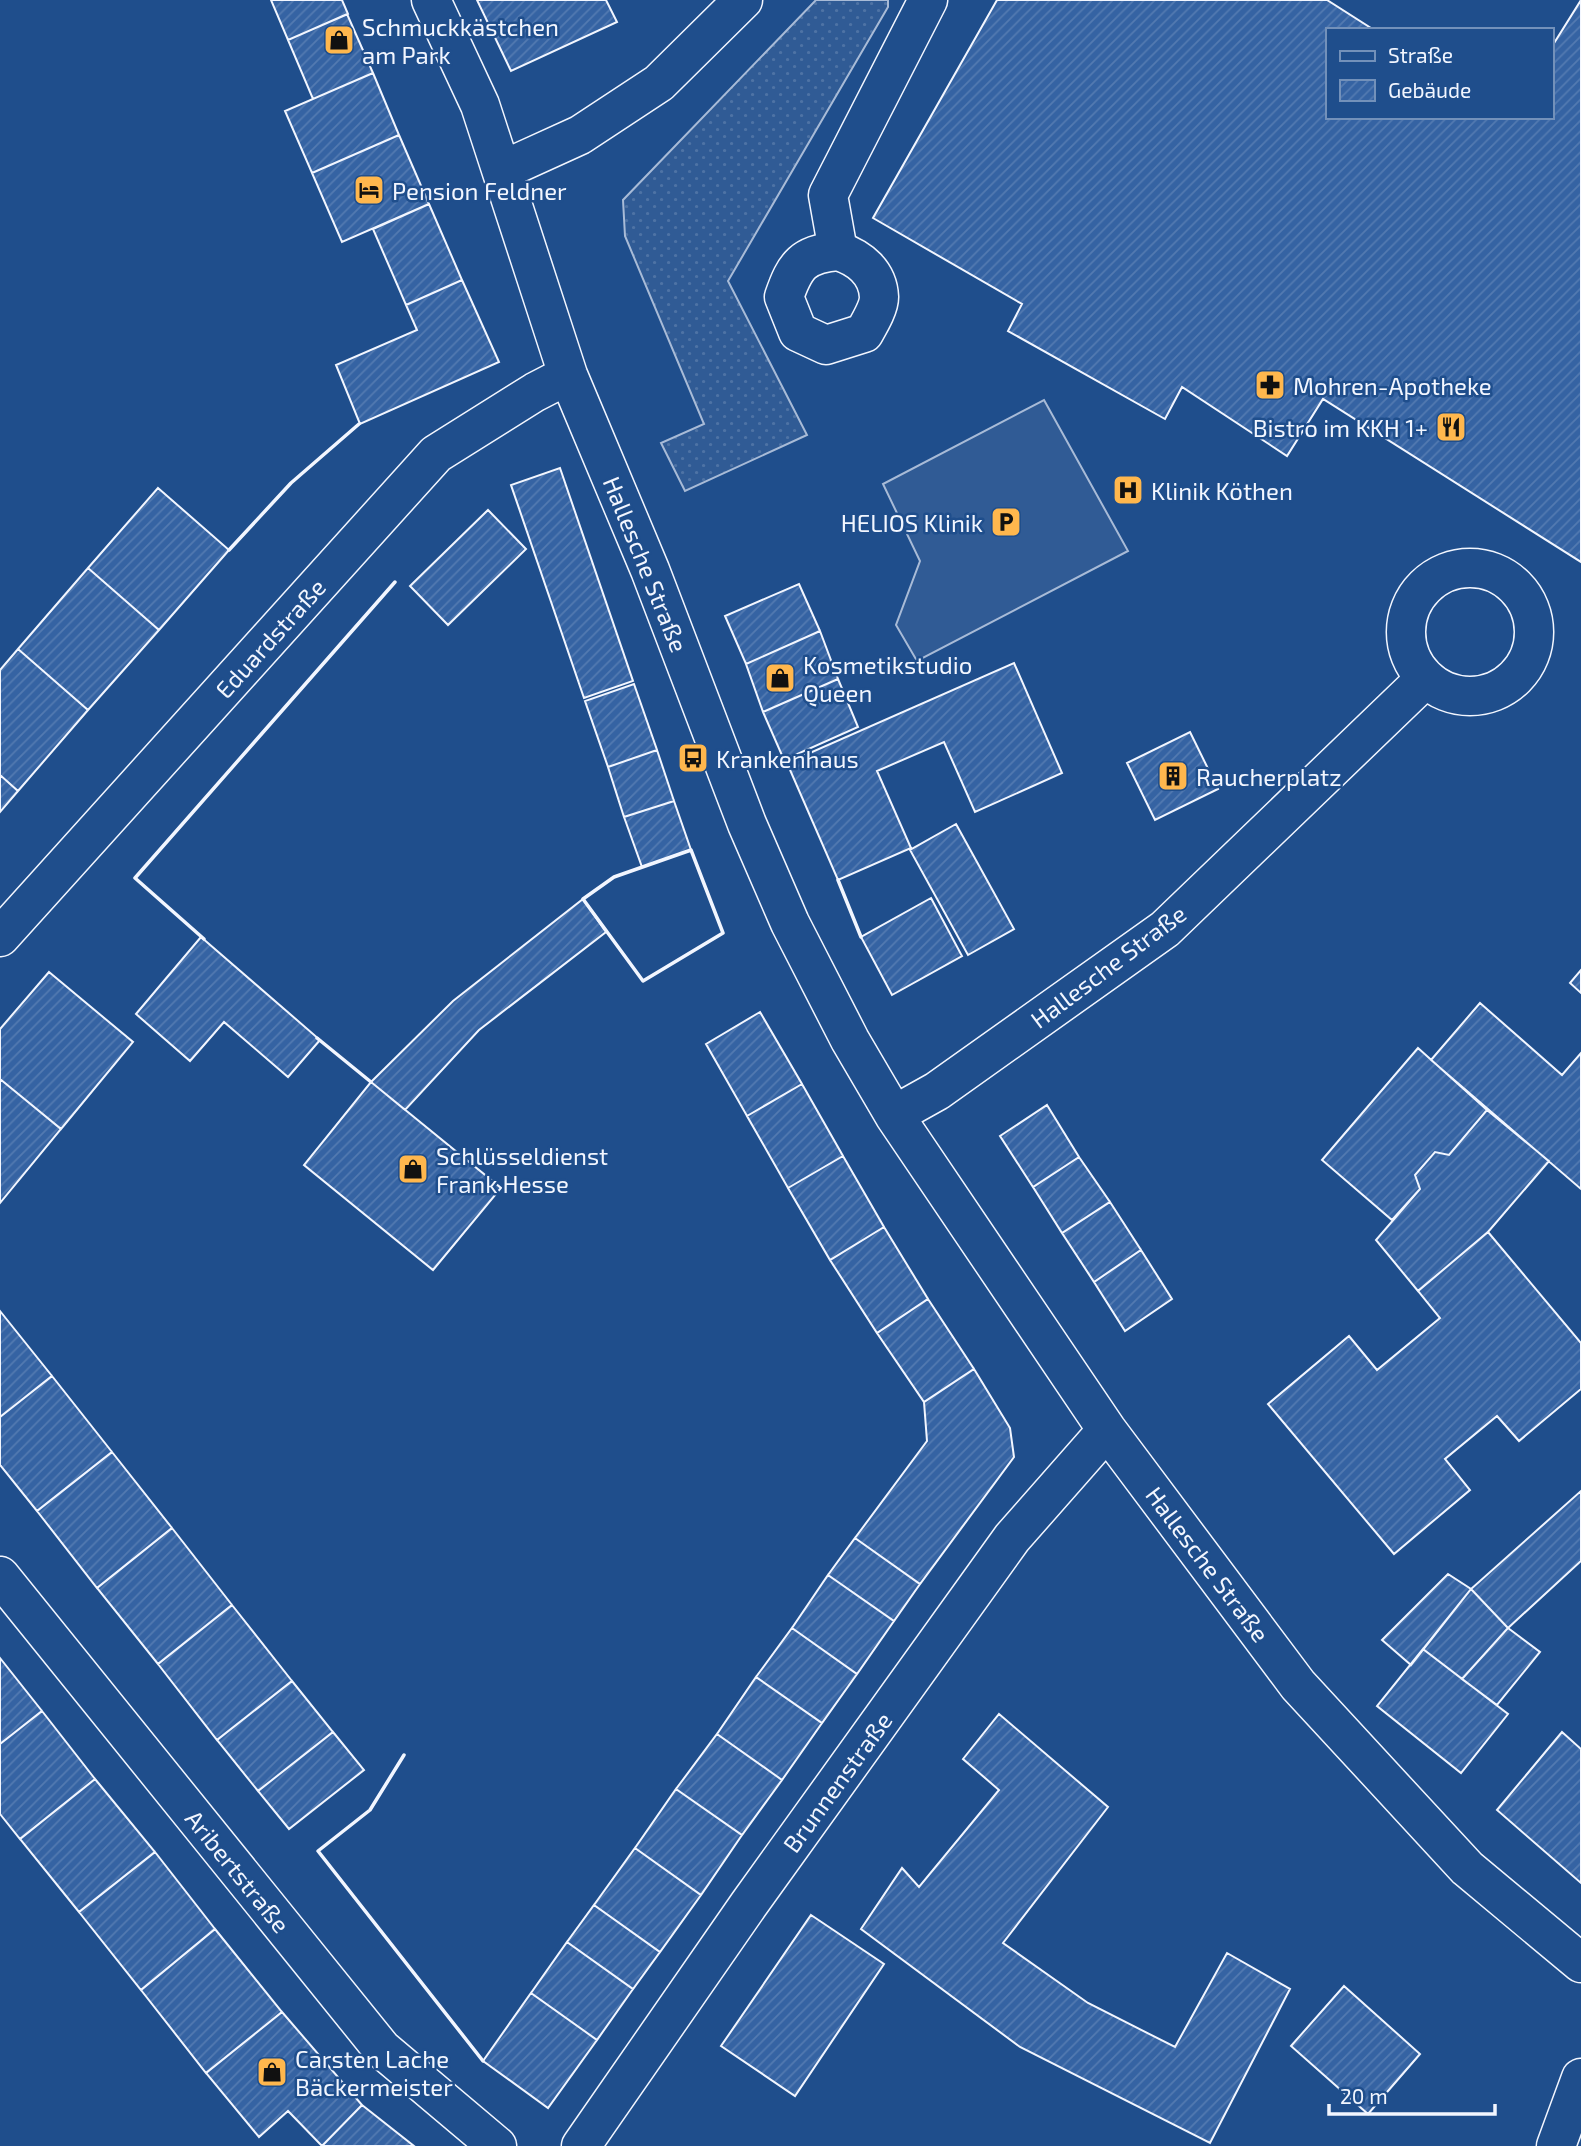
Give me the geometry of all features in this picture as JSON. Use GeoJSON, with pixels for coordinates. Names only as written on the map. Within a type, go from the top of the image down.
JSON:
{"type":"FeatureCollection","features":[{"type":"Feature","properties":{"kind":"street","name":"Hallesche Straße"},"geometry":{"type":"LineString","coordinates":[[430,0],[480,105],[568,375],[650,570],[747,824],[785,911],[850,1041],[894,1115],[1107,1430],[1298,1685],[1467,1868],[1581,1963]]}},
{"type":"Feature","properties":{"kind":"street"},"geometry":{"type":"LineString","coordinates":[[503,170],[580,135],[659,83],[743,0]]}},
{"type":"Feature","properties":{"kind":"street"},"geometry":{"type":"LineString","coordinates":[[838,251],[828,195],[928,0]]}},
{"type":"Feature","properties":{"kind":"street","name":"Eduardstraße"},"geometry":{"type":"LineString","coordinates":[[0,937],[436,454],[535,392],[568,375]]}},
{"type":"Feature","properties":{"kind":"street","name":"Hallesche Straße"},"geometry":{"type":"LineString","coordinates":[[894,1115],[937,1091],[1165,929],[1425,679]]}},
{"type":"Feature","properties":{"kind":"street","name":"Brunnenstraße"},"geometry":{"type":"LineString","coordinates":[[581,2146],[757,1893],[1012,1538],[1107,1430]]}},
{"type":"Feature","properties":{"kind":"street","name":"Aribertstraße"},"geometry":{"type":"LineString","coordinates":[[0,1576],[382,2049],[497,2146]]}},
{"type":"Feature","properties":{"kind":"street"},"geometry":{"type":"LineString","coordinates":[[1556,2146],[1581,2078]]}},
{"type":"Feature","properties":{"kind":"shaded area"},"geometry":{"type":"Polygon","coordinates":[[[816,0],[888,0],[888,7],[728,281],[807,435],[685,491],[661,443],[704,424],[625,236],[623,200],[816,0]]]}},
{"type":"Feature","properties":{"kind":"shaded area","name":"HELIOS Klinik"},"geometry":{"type":"Polygon","coordinates":[[[1044,400],[1128,551],[917,661],[896,625],[920,561],[883,484],[1044,400]]]}},
{"type":"Feature","properties":{"kind":"building"},"geometry":{"type":"Polygon","coordinates":[[[271,0],[342,0],[348,14],[288,40],[271,0]]]}},
{"type":"Feature","properties":{"kind":"building"},"geometry":{"type":"Polygon","coordinates":[[[477,0],[606,0],[617,22],[511,71],[477,0]]]}},
{"type":"Feature","properties":{"kind":"building"},"geometry":{"type":"Polygon","coordinates":[[[997,0],[1327,0],[1371,28],[1326,28],[1326,119],[1553,119],[1553,45],[1581,0],[1581,562],[1323,399],[1287,456],[1182,387],[1165,419],[1008,331],[1022,304],[873,218],[997,0]]]}},
{"type":"Feature","properties":{"kind":"building"},"geometry":{"type":"Polygon","coordinates":[[[347,14],[373,73],[313,99],[288,40],[347,14]]]}},
{"type":"Feature","properties":{"kind":"building"},"geometry":{"type":"Polygon","coordinates":[[[373,73],[399,135],[312,173],[285,111],[373,73]]]}},
{"type":"Feature","properties":{"kind":"building"},"geometry":{"type":"Polygon","coordinates":[[[399,135],[429,204],[342,242],[312,173],[399,135]]]}},
{"type":"Feature","properties":{"kind":"building"},"geometry":{"type":"Polygon","coordinates":[[[429,204],[462,280],[406,305],[373,229],[429,204]]]}},
{"type":"Feature","properties":{"kind":"building"},"geometry":{"type":"Polygon","coordinates":[[[462,280],[499,362],[360,424],[336,365],[417,330],[406,305],[462,280]]]}},
{"type":"Feature","properties":{"kind":"building"},"geometry":{"type":"Polygon","coordinates":[[[560,468],[633,681],[584,698],[511,485],[560,468]]]}},
{"type":"Feature","properties":{"kind":"building"},"geometry":{"type":"Polygon","coordinates":[[[158,488],[229,550],[159,630],[88,568],[158,488]]]}},
{"type":"Feature","properties":{"kind":"building"},"geometry":{"type":"Polygon","coordinates":[[[488,510],[526,549],[448,625],[410,586],[488,510]]]}},
{"type":"Feature","properties":{"kind":"building"},"geometry":{"type":"Polygon","coordinates":[[[88,568],[159,630],[88,710],[18,649],[88,568]]]}},
{"type":"Feature","properties":{"kind":"building"},"geometry":{"type":"Polygon","coordinates":[[[799,584],[820,631],[746,664],[725,616],[799,584]]]}},
{"type":"Feature","properties":{"kind":"building"},"geometry":{"type":"Polygon","coordinates":[[[820,631],[838,679],[763,712],[746,664],[820,631]]]}},
{"type":"Feature","properties":{"kind":"building"},"geometry":{"type":"Polygon","coordinates":[[[18,649],[88,710],[18,791],[0,775],[0,670],[18,649]]]}},
{"type":"Feature","properties":{"kind":"building"},"geometry":{"type":"Polygon","coordinates":[[[1014,663],[1062,773],[975,812],[944,742],[877,771],[911,848],[838,880],[787,763],[1014,663]]]}},
{"type":"Feature","properties":{"kind":"building"},"geometry":{"type":"Polygon","coordinates":[[[838,679],[858,727],[784,760],[763,712],[838,679]]]}},
{"type":"Feature","properties":{"kind":"building"},"geometry":{"type":"Polygon","coordinates":[[[634,684],[657,750],[608,767],[585,701],[634,684]]]}},
{"type":"Feature","properties":{"kind":"building","name":"Raucherplatz"},"geometry":{"type":"Polygon","coordinates":[[[1190,732],[1218,789],[1155,820],[1127,763],[1190,732]]]}},
{"type":"Feature","properties":{"kind":"building"},"geometry":{"type":"Polygon","coordinates":[[[657,750],[674,801],[624,817],[608,767],[657,750]]]}},
{"type":"Feature","properties":{"kind":"building"},"geometry":{"type":"Polygon","coordinates":[[[0,775],[18,791],[0,812],[0,775]]]}},
{"type":"Feature","properties":{"kind":"building"},"geometry":{"type":"Polygon","coordinates":[[[674,801],[691,850],[642,867],[624,817],[674,801]]]}},
{"type":"Feature","properties":{"kind":"building"},"geometry":{"type":"Polygon","coordinates":[[[956,824],[1014,929],[968,955],[910,850],[956,824]]]}},
{"type":"Feature","properties":{"kind":"building"},"geometry":{"type":"Polygon","coordinates":[[[931,898],[962,956],[892,995],[861,937],[931,898]]]}},
{"type":"Feature","properties":{"kind":"building"},"geometry":{"type":"Polygon","coordinates":[[[583,899],[606,932],[479,1030],[405,1110],[371,1082],[453,1001],[583,899]]]}},
{"type":"Feature","properties":{"kind":"building"},"geometry":{"type":"Polygon","coordinates":[[[201,937],[320,1040],[288,1077],[224,1022],[190,1061],[136,1014],[201,937]]]}},
{"type":"Feature","properties":{"kind":"building"},"geometry":{"type":"Polygon","coordinates":[[[1581,970],[1581,993],[1570,983],[1581,970]]]}},
{"type":"Feature","properties":{"kind":"building"},"geometry":{"type":"Polygon","coordinates":[[[49,972],[133,1042],[61,1129],[0,1079],[0,1029],[49,972]]]}},
{"type":"Feature","properties":{"kind":"building"},"geometry":{"type":"Polygon","coordinates":[[[1480,1003],[1562,1075],[1581,1053],[1581,1189],[1431,1060],[1480,1003]]]}},
{"type":"Feature","properties":{"kind":"building"},"geometry":{"type":"Polygon","coordinates":[[[760,1012],[802,1084],[747,1116],[706,1044],[760,1012]]]}},
{"type":"Feature","properties":{"kind":"building"},"geometry":{"type":"Polygon","coordinates":[[[1418,1048],[1487,1110],[1449,1155],[1435,1152],[1415,1175],[1420,1189],[1392,1220],[1322,1160],[1418,1048]]]}},
{"type":"Feature","properties":{"kind":"building"},"geometry":{"type":"Polygon","coordinates":[[[0,1079],[61,1129],[0,1203],[0,1079]]]}},
{"type":"Feature","properties":{"kind":"building"},"geometry":{"type":"Polygon","coordinates":[[[371,1082],[501,1188],[433,1270],[304,1165],[371,1082]]]}},
{"type":"Feature","properties":{"kind":"building"},"geometry":{"type":"Polygon","coordinates":[[[802,1084],[843,1156],[788,1188],[747,1116],[802,1084]]]}},
{"type":"Feature","properties":{"kind":"building"},"geometry":{"type":"Polygon","coordinates":[[[1047,1105],[1079,1157],[1033,1187],[1000,1136],[1047,1105]]]}},
{"type":"Feature","properties":{"kind":"building"},"geometry":{"type":"Polygon","coordinates":[[[1487,1110],[1549,1161],[1488,1232],[1418,1291],[1376,1240],[1420,1189],[1415,1175],[1435,1152],[1449,1155],[1487,1110]]]}},
{"type":"Feature","properties":{"kind":"building"},"geometry":{"type":"Polygon","coordinates":[[[843,1156],[884,1227],[830,1260],[788,1188],[843,1156]]]}},
{"type":"Feature","properties":{"kind":"building"},"geometry":{"type":"Polygon","coordinates":[[[1079,1157],[1110,1202],[1062,1233],[1033,1187],[1079,1157]]]}},
{"type":"Feature","properties":{"kind":"building"},"geometry":{"type":"Polygon","coordinates":[[[1110,1202],[1141,1250],[1094,1282],[1062,1233],[1110,1202]]]}},
{"type":"Feature","properties":{"kind":"building"},"geometry":{"type":"Polygon","coordinates":[[[884,1227],[928,1299],[877,1333],[830,1260],[884,1227]]]}},
{"type":"Feature","properties":{"kind":"building"},"geometry":{"type":"Polygon","coordinates":[[[1488,1232],[1581,1343],[1581,1389],[1519,1441],[1497,1416],[1445,1459],[1470,1490],[1394,1554],[1268,1404],[1349,1336],[1377,1370],[1440,1318],[1418,1291],[1488,1232]]]}},
{"type":"Feature","properties":{"kind":"building"},"geometry":{"type":"Polygon","coordinates":[[[1141,1250],[1172,1299],[1125,1331],[1094,1282],[1141,1250]]]}},
{"type":"Feature","properties":{"kind":"building"},"geometry":{"type":"Polygon","coordinates":[[[928,1299],[974,1369],[924,1402],[877,1333],[928,1299]]]}},
{"type":"Feature","properties":{"kind":"building"},"geometry":{"type":"Polygon","coordinates":[[[0,1311],[52,1376],[0,1417],[0,1311]]]}},
{"type":"Feature","properties":{"kind":"building"},"geometry":{"type":"Polygon","coordinates":[[[974,1369],[1010,1428],[1014,1457],[920,1584],[855,1538],[927,1441],[924,1402],[974,1369]]]}},
{"type":"Feature","properties":{"kind":"building"},"geometry":{"type":"Polygon","coordinates":[[[52,1376],[112,1452],[37,1511],[0,1465],[0,1417],[52,1376]]]}},
{"type":"Feature","properties":{"kind":"building"},"geometry":{"type":"Polygon","coordinates":[[[112,1452],[172,1528],[97,1588],[37,1511],[112,1452]]]}},
{"type":"Feature","properties":{"kind":"building"},"geometry":{"type":"Polygon","coordinates":[[[1581,1491],[1581,1561],[1508,1628],[1471,1589],[1581,1491]]]}},
{"type":"Feature","properties":{"kind":"building"},"geometry":{"type":"Polygon","coordinates":[[[172,1528],[232,1605],[158,1664],[97,1588],[172,1528]]]}},
{"type":"Feature","properties":{"kind":"building"},"geometry":{"type":"Polygon","coordinates":[[[855,1538],[920,1584],[894,1621],[828,1575],[855,1538]]]}},
{"type":"Feature","properties":{"kind":"building"},"geometry":{"type":"Polygon","coordinates":[[[1448,1574],[1471,1589],[1411,1665],[1382,1640],[1448,1574]]]}},
{"type":"Feature","properties":{"kind":"building"},"geometry":{"type":"Polygon","coordinates":[[[828,1575],[894,1621],[857,1674],[792,1628],[828,1575]]]}},
{"type":"Feature","properties":{"kind":"building"},"geometry":{"type":"Polygon","coordinates":[[[1471,1589],[1508,1628],[1462,1679],[1423,1649],[1471,1589]]]}},
{"type":"Feature","properties":{"kind":"building"},"geometry":{"type":"Polygon","coordinates":[[[232,1605],[292,1681],[217,1740],[158,1664],[232,1605]]]}},
{"type":"Feature","properties":{"kind":"building"},"geometry":{"type":"Polygon","coordinates":[[[792,1628],[857,1674],[822,1723],[756,1677],[792,1628]]]}},
{"type":"Feature","properties":{"kind":"building"},"geometry":{"type":"Polygon","coordinates":[[[1508,1628],[1540,1652],[1497,1705],[1462,1679],[1508,1628]]]}},
{"type":"Feature","properties":{"kind":"building"},"geometry":{"type":"Polygon","coordinates":[[[1423,1649],[1508,1714],[1461,1773],[1377,1706],[1423,1649]]]}},
{"type":"Feature","properties":{"kind":"building"},"geometry":{"type":"Polygon","coordinates":[[[0,1658],[42,1711],[0,1744],[0,1658]]]}},
{"type":"Feature","properties":{"kind":"building"},"geometry":{"type":"Polygon","coordinates":[[[756,1677],[822,1723],[782,1780],[717,1734],[756,1677]]]}},
{"type":"Feature","properties":{"kind":"building"},"geometry":{"type":"Polygon","coordinates":[[[292,1681],[333,1732],[258,1791],[217,1740],[292,1681]]]}},
{"type":"Feature","properties":{"kind":"building"},"geometry":{"type":"Polygon","coordinates":[[[42,1711],[95,1779],[20,1839],[0,1814],[0,1744],[42,1711]]]}},
{"type":"Feature","properties":{"kind":"building"},"geometry":{"type":"Polygon","coordinates":[[[999,1714],[1108,1807],[1003,1943],[1088,2003],[1175,2047],[1227,1953],[1290,1989],[1210,2143],[1020,2047],[861,1929],[902,1868],[919,1887],[999,1790],[963,1759],[999,1714]]]}},
{"type":"Feature","properties":{"kind":"building"},"geometry":{"type":"Polygon","coordinates":[[[333,1732],[364,1770],[289,1829],[258,1791],[333,1732]]]}},
{"type":"Feature","properties":{"kind":"building"},"geometry":{"type":"Polygon","coordinates":[[[1562,1732],[1581,1749],[1581,1883],[1497,1810],[1562,1732]]]}},
{"type":"Feature","properties":{"kind":"building"},"geometry":{"type":"Polygon","coordinates":[[[717,1734],[782,1780],[742,1835],[676,1789],[717,1734]]]}},
{"type":"Feature","properties":{"kind":"building"},"geometry":{"type":"Polygon","coordinates":[[[95,1779],[155,1852],[79,1912],[20,1839],[95,1779]]]}},
{"type":"Feature","properties":{"kind":"building"},"geometry":{"type":"Polygon","coordinates":[[[676,1789],[742,1835],[701,1895],[635,1848],[676,1789]]]}},
{"type":"Feature","properties":{"kind":"building"},"geometry":{"type":"Polygon","coordinates":[[[635,1848],[701,1895],[660,1952],[594,1905],[635,1848]]]}},
{"type":"Feature","properties":{"kind":"building"},"geometry":{"type":"Polygon","coordinates":[[[155,1852],[215,1929],[141,1990],[79,1912],[155,1852]]]}},
{"type":"Feature","properties":{"kind":"building"},"geometry":{"type":"Polygon","coordinates":[[[594,1905],[660,1952],[633,1989],[567,1942],[594,1905]]]}},
{"type":"Feature","properties":{"kind":"building"},"geometry":{"type":"Polygon","coordinates":[[[811,1915],[884,1964],[795,2096],[721,2046],[811,1915]]]}},
{"type":"Feature","properties":{"kind":"building"},"geometry":{"type":"Polygon","coordinates":[[[215,1929],[282,2012],[206,2073],[141,1990],[215,1929]]]}},
{"type":"Feature","properties":{"kind":"building"},"geometry":{"type":"Polygon","coordinates":[[[567,1942],[633,1989],[597,2040],[531,1993],[567,1942]]]}},
{"type":"Feature","properties":{"kind":"building"},"geometry":{"type":"Polygon","coordinates":[[[1344,1986],[1420,2054],[1368,2114],[1291,2046],[1344,1986]]]}},
{"type":"Feature","properties":{"kind":"building"},"geometry":{"type":"Polygon","coordinates":[[[531,1993],[597,2040],[548,2108],[483,2061],[531,1993]]]}},
{"type":"Feature","properties":{"kind":"building"},"geometry":{"type":"Polygon","coordinates":[[[282,2012],[362,2105],[322,2146],[288,2111],[259,2137],[206,2073],[282,2012]]]}},
{"type":"Feature","properties":{"kind":"building"},"geometry":{"type":"Polygon","coordinates":[[[362,2105],[414,2146],[322,2146],[362,2105]]]}},
{"type":"Feature","properties":{"kind":"wall"},"geometry":{"type":"LineString","coordinates":[[229,550],[291,483],[359,424]]}},
{"type":"Feature","properties":{"kind":"wall"},"geometry":{"type":"LineString","coordinates":[[204,939],[135,878],[395,582]]}},
{"type":"Feature","properties":{"kind":"wall"},"geometry":{"type":"LineString","coordinates":[[691,850],[723,933],[643,981],[583,899],[614,877],[691,850]]}},
{"type":"Feature","properties":{"kind":"wall"},"geometry":{"type":"LineString","coordinates":[[838,880],[861,937]]}},
{"type":"Feature","properties":{"kind":"wall"},"geometry":{"type":"LineString","coordinates":[[317,1038],[371,1082]]}},
{"type":"Feature","properties":{"kind":"wall"},"geometry":{"type":"LineString","coordinates":[[404,1755],[370,1810],[318,1851],[483,2061]]}},
{"type":"Feature","properties":{"kind":"place","name":"Schmuckkästchen am Park"},"geometry":{"type":"Point","coordinates":[339,40]}},
{"type":"Feature","properties":{"kind":"place","name":"Pension Feldner"},"geometry":{"type":"Point","coordinates":[369,190]}},
{"type":"Feature","properties":{"kind":"place","name":"Mohren-Apotheke"},"geometry":{"type":"Point","coordinates":[1270,385]}},
{"type":"Feature","properties":{"kind":"place","name":"Bistro im KKH 1+"},"geometry":{"type":"Point","coordinates":[1451,427]}},
{"type":"Feature","properties":{"kind":"place","name":"Klinik Köthen"},"geometry":{"type":"Point","coordinates":[1128,490]}},
{"type":"Feature","properties":{"kind":"place","name":"HELIOS Klinik"},"geometry":{"type":"Point","coordinates":[1006,522]}},
{"type":"Feature","properties":{"kind":"place","name":"Kosmetikstudio Queen"},"geometry":{"type":"Point","coordinates":[780,678]}},
{"type":"Feature","properties":{"kind":"place","name":"Krankenhaus"},"geometry":{"type":"Point","coordinates":[693,758]}},
{"type":"Feature","properties":{"kind":"place","name":"Raucherplatz"},"geometry":{"type":"Point","coordinates":[1173,776]}},
{"type":"Feature","properties":{"kind":"place","name":"Schlüsseldienst Frank Hesse"},"geometry":{"type":"Point","coordinates":[413,1169]}},
{"type":"Feature","properties":{"kind":"place","name":"Carsten Lache Bäckermeister"},"geometry":{"type":"Point","coordinates":[272,2072]}}]}
